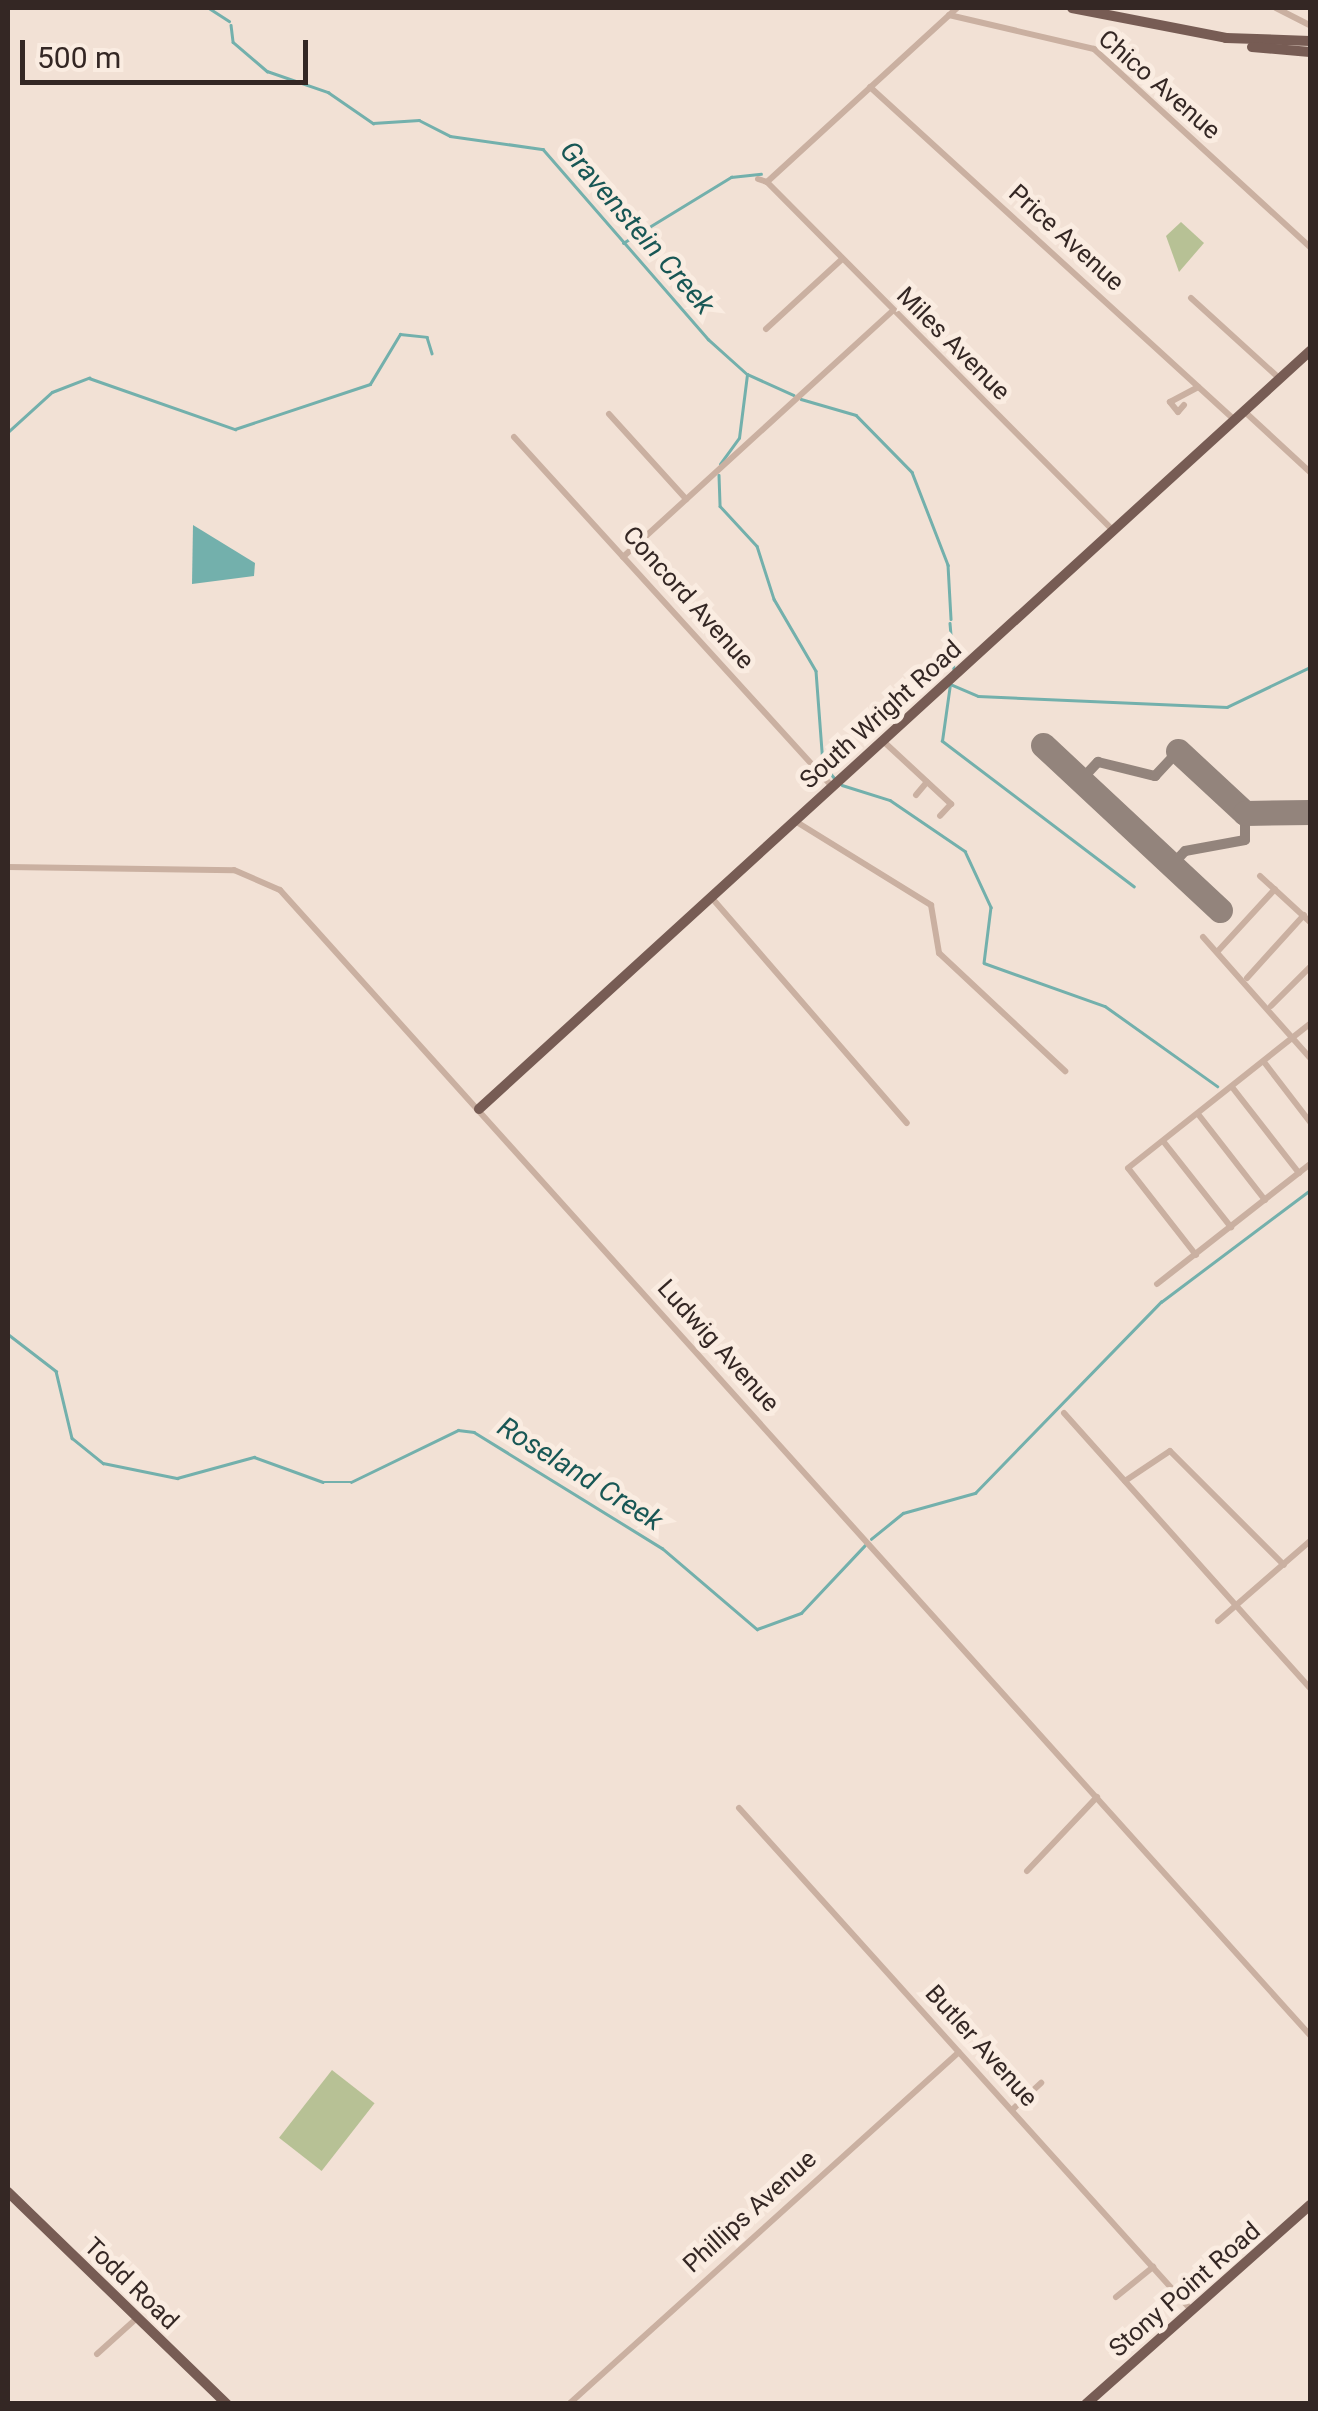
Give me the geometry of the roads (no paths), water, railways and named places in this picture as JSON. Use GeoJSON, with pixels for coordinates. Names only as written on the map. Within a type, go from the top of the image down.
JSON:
{"type":"FeatureCollection","features":[{"type":"Feature","properties":{"kind":"main road"},"geometry":{"type":"LineString","coordinates":[[1072,8],[1310,52]]}},
{"type":"Feature","properties":{"kind":"main road"},"geometry":{"type":"LineString","coordinates":[[1188,32],[1310,41]]}},
{"type":"Feature","properties":{"kind":"main road","name":"South Wright Road"},"geometry":{"type":"LineString","coordinates":[[479,1109],[1308,357]]}},
{"type":"Feature","properties":{"kind":"main road","name":"Todd Road"},"geometry":{"type":"LineString","coordinates":[[8,2192],[227,2404]]}},
{"type":"Feature","properties":{"kind":"main road","name":"Stony Point Road"},"geometry":{"type":"LineString","coordinates":[[1086,2404],[1310,2205]]}},
{"type":"Feature","properties":{"kind":"street"},"geometry":{"type":"LineString","coordinates":[[870,86],[957,8]]}},
{"type":"Feature","properties":{"kind":"street"},"geometry":{"type":"LineString","coordinates":[[1276,8],[1310,25]]}},
{"type":"Feature","properties":{"kind":"street","name":"Chico Avenue"},"geometry":{"type":"LineString","coordinates":[[949,15],[1094,49],[1310,248]]}},
{"type":"Feature","properties":{"kind":"street","name":"Miles Avenue"},"geometry":{"type":"LineString","coordinates":[[870,86],[762,181],[1113,531]]}},
{"type":"Feature","properties":{"kind":"street","name":"Price Avenue"},"geometry":{"type":"LineString","coordinates":[[870,86],[1200,387],[1310,472]]}},
{"type":"Feature","properties":{"kind":"street"},"geometry":{"type":"LineString","coordinates":[[766,330],[841,260]]}},
{"type":"Feature","properties":{"kind":"street"},"geometry":{"type":"LineString","coordinates":[[1192,298],[1280,379]]}},
{"type":"Feature","properties":{"kind":"street"},"geometry":{"type":"LineString","coordinates":[[622,557],[892,311]]}},
{"type":"Feature","properties":{"kind":"street"},"geometry":{"type":"LineString","coordinates":[[1184,405],[1174,411],[1170,402],[1200,387]]}},
{"type":"Feature","properties":{"kind":"street"},"geometry":{"type":"LineString","coordinates":[[609,414],[686,499]]}},
{"type":"Feature","properties":{"kind":"street","name":"Concord Avenue"},"geometry":{"type":"LineString","coordinates":[[514,436],[833,786]]}},
{"type":"Feature","properties":{"kind":"street"},"geometry":{"type":"LineString","coordinates":[[882,742],[951,804],[940,816]]}},
{"type":"Feature","properties":{"kind":"street"},"geometry":{"type":"LineString","coordinates":[[916,795],[927,782]]}},
{"type":"Feature","properties":{"kind":"street"},"geometry":{"type":"LineString","coordinates":[[795,821],[931,905],[939,953],[1065,1071]]}},
{"type":"Feature","properties":{"kind":"street","name":"Ludwig Avenue"},"geometry":{"type":"LineString","coordinates":[[8,867],[261,878],[479,1109],[1310,2035]]}},
{"type":"Feature","properties":{"kind":"street"},"geometry":{"type":"LineString","coordinates":[[1247,978],[1307,919],[1260,876]]}},
{"type":"Feature","properties":{"kind":"street"},"geometry":{"type":"LineString","coordinates":[[1218,951],[1275,889]]}},
{"type":"Feature","properties":{"kind":"street"},"geometry":{"type":"LineString","coordinates":[[712,897],[906,1124]]}},
{"type":"Feature","properties":{"kind":"street"},"geometry":{"type":"LineString","coordinates":[[1202,937],[1247,978],[1310,1058]]}},
{"type":"Feature","properties":{"kind":"street"},"geometry":{"type":"LineString","coordinates":[[1271,1006],[1310,967]]}},
{"type":"Feature","properties":{"kind":"street"},"geometry":{"type":"LineString","coordinates":[[1196,1255],[1128,1168],[1310,1024]]}},
{"type":"Feature","properties":{"kind":"street"},"geometry":{"type":"LineString","coordinates":[[1264,1062],[1310,1122]]}},
{"type":"Feature","properties":{"kind":"street"},"geometry":{"type":"LineString","coordinates":[[1232,1087],[1299,1173]]}},
{"type":"Feature","properties":{"kind":"street"},"geometry":{"type":"LineString","coordinates":[[1198,1114],[1265,1200]]}},
{"type":"Feature","properties":{"kind":"street"},"geometry":{"type":"LineString","coordinates":[[1163,1141],[1231,1227]]}},
{"type":"Feature","properties":{"kind":"street"},"geometry":{"type":"LineString","coordinates":[[1157,1284],[1310,1164]]}},
{"type":"Feature","properties":{"kind":"street"},"geometry":{"type":"LineString","coordinates":[[1064,1413],[1310,1688]]}},
{"type":"Feature","properties":{"kind":"street"},"geometry":{"type":"LineString","coordinates":[[1126,1481],[1170,1451],[1284,1564]]}},
{"type":"Feature","properties":{"kind":"street"},"geometry":{"type":"LineString","coordinates":[[1218,1621],[1310,1540]]}},
{"type":"Feature","properties":{"kind":"street"},"geometry":{"type":"LineString","coordinates":[[1027,1871],[1097,1796]]}},
{"type":"Feature","properties":{"kind":"street","name":"Butler Avenue"},"geometry":{"type":"LineString","coordinates":[[739,1808],[1193,2312]]}},
{"type":"Feature","properties":{"kind":"street","name":"Phillips Avenue"},"geometry":{"type":"LineString","coordinates":[[570,2404],[960,2052]]}},
{"type":"Feature","properties":{"kind":"street"},"geometry":{"type":"LineString","coordinates":[[1012,2110],[1041,2083]]}},
{"type":"Feature","properties":{"kind":"street"},"geometry":{"type":"LineString","coordinates":[[1116,2296],[1152,2266]]}},
{"type":"Feature","properties":{"kind":"street"},"geometry":{"type":"LineString","coordinates":[[97,2354],[138,2317]]}},
{"type":"Feature","properties":{"kind":"water"},"geometry":{"type":"Polygon","coordinates":[[[193,525],[255,563],[254,576],[192,584],[193,525]]]}},
{"type":"Feature","properties":{"kind":"waterway","name":"Gravenstein Creek"},"geometry":{"type":"LineString","coordinates":[[209,8],[229,21]]}},
{"type":"Feature","properties":{"kind":"waterway","name":"Gravenstein Creek"},"geometry":{"type":"LineString","coordinates":[[231,25],[233,42],[267,71],[328,92],[373,123],[419,120],[450,136],[543,149],[708,339],[747,374],[794,395]]}},
{"type":"Feature","properties":{"kind":"waterway"},"geometry":{"type":"LineString","coordinates":[[623,243],[731,177],[761,174]]}},
{"type":"Feature","properties":{"kind":"waterway"},"geometry":{"type":"LineString","coordinates":[[8,432],[52,392],[89,378],[235,429],[370,384],[400,334],[427,337],[432,353]]}},
{"type":"Feature","properties":{"kind":"waterway"},"geometry":{"type":"LineString","coordinates":[[720,464],[739,438],[747,375]]}},
{"type":"Feature","properties":{"kind":"waterway","name":"Gravenstein Creek"},"geometry":{"type":"LineString","coordinates":[[801,399],[856,415],[912,472],[948,565],[951,619]]}},
{"type":"Feature","properties":{"kind":"waterway"},"geometry":{"type":"LineString","coordinates":[[719,475],[720,506],[757,546],[774,599],[816,671],[823,764],[835,779]]}},
{"type":"Feature","properties":{"kind":"waterway","name":"Gravenstein Creek"},"geometry":{"type":"LineString","coordinates":[[950,623],[954,670]]}},
{"type":"Feature","properties":{"kind":"waterway","name":"Gravenstein Creek"},"geometry":{"type":"LineString","coordinates":[[1134,887],[942,741],[950,684],[978,696],[1227,707],[1310,667]]}},
{"type":"Feature","properties":{"kind":"waterway"},"geometry":{"type":"LineString","coordinates":[[842,785],[890,800],[965,851],[991,907],[984,963],[1105,1006],[1217,1086]]}},
{"type":"Feature","properties":{"kind":"waterway","name":"Roseland Creek"},"geometry":{"type":"LineString","coordinates":[[871,1539],[903,1513],[975,1493],[1161,1302],[1310,1190]]}},
{"type":"Feature","properties":{"kind":"waterway","name":"Roseland Creek"},"geometry":{"type":"LineString","coordinates":[[8,1334],[56,1371],[72,1438],[103,1463],[177,1478],[254,1457],[323,1482],[351,1482],[458,1430],[474,1432],[662,1548],[757,1629],[801,1613],[865,1545]]}}]}
